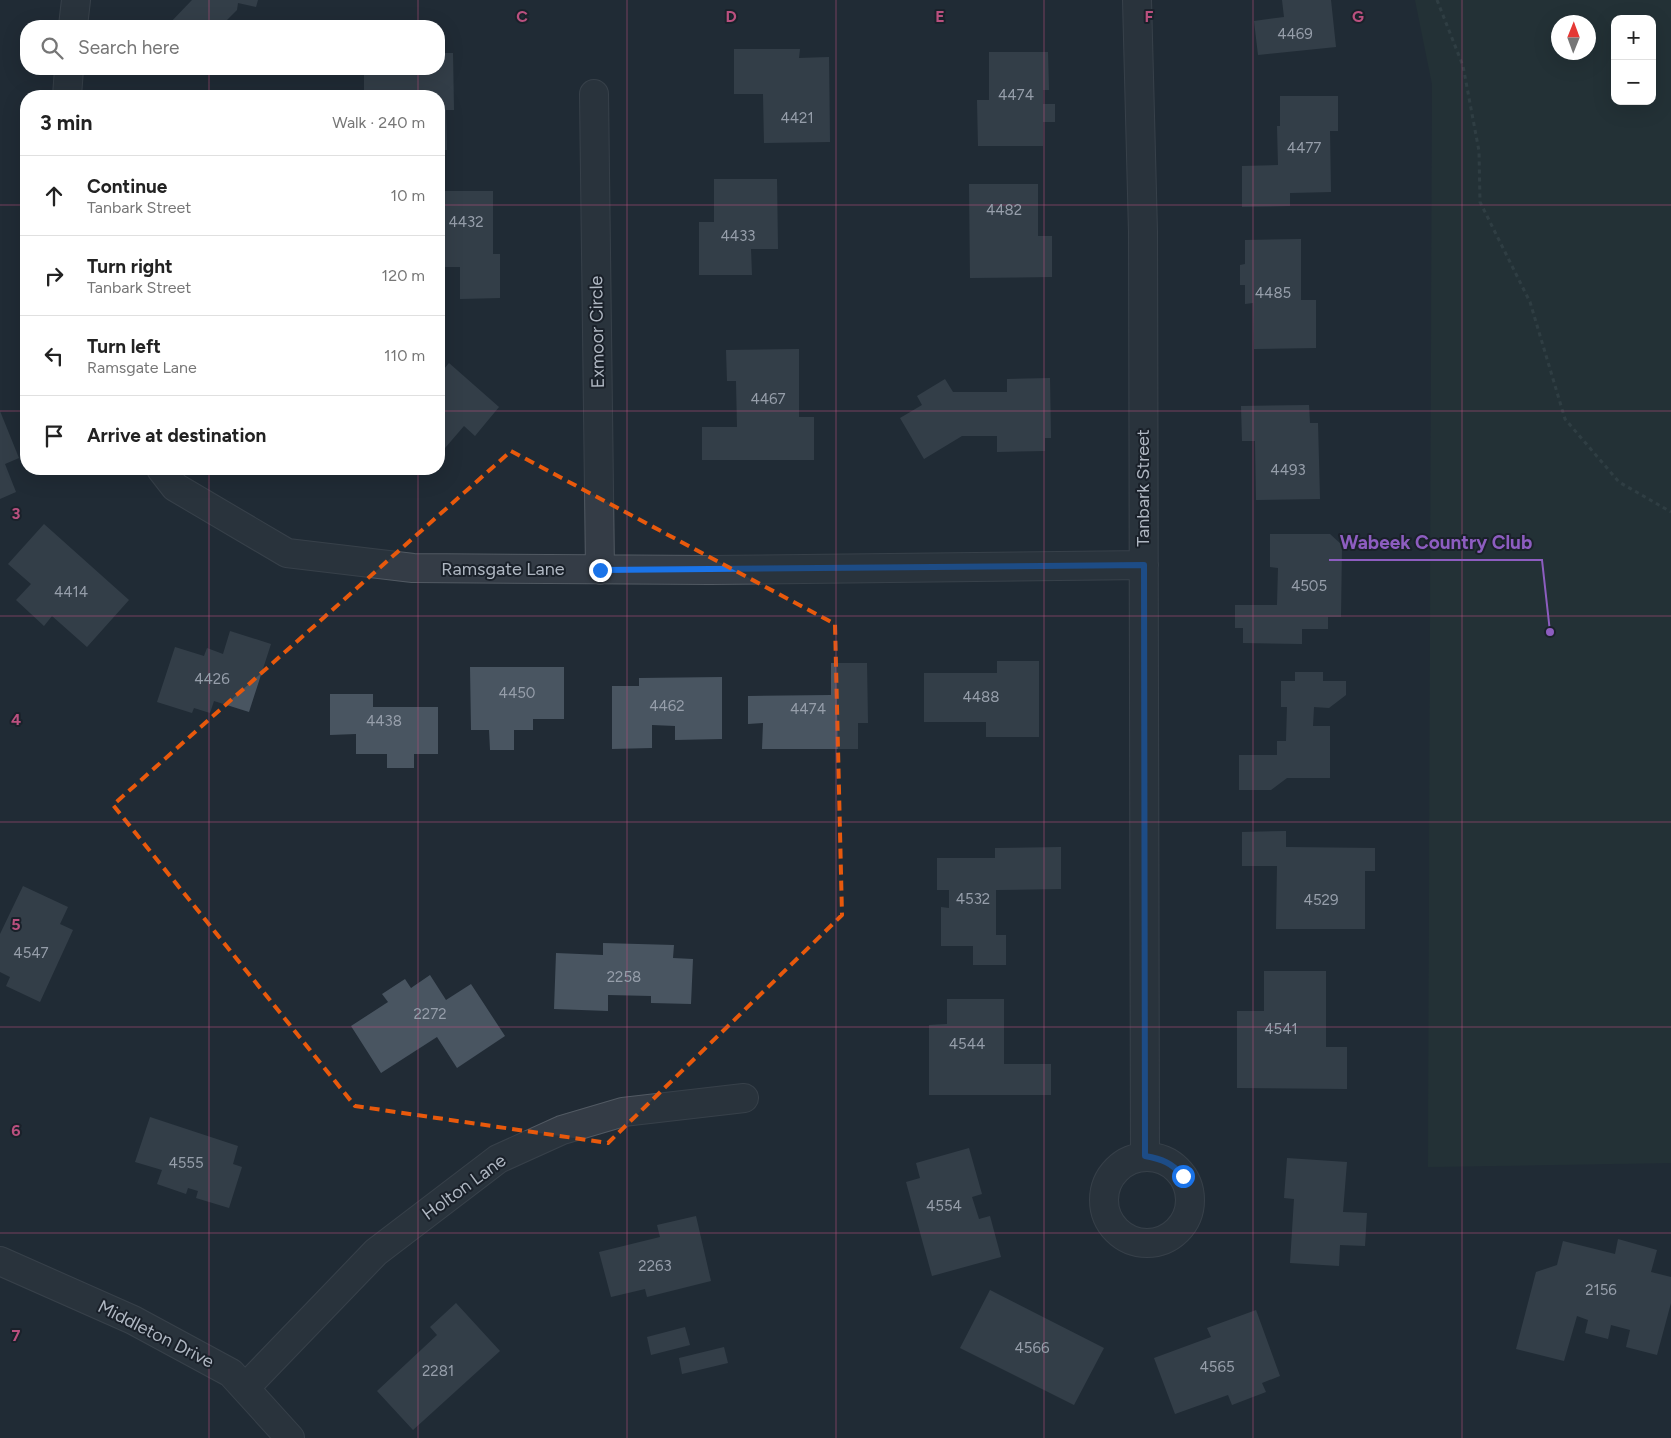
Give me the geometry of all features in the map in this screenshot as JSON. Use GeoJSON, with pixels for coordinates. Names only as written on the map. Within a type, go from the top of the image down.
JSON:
{"type":"FeatureCollection","features":[{"type":"Feature","properties":{"kind":"street"},"geometry":{"type":"LineString","coordinates":[[74,20],[76,0]]}},
{"type":"Feature","properties":{"kind":"street","name":"Tanbark Street"},"geometry":{"type":"LineString","coordinates":[[1138,0],[1143,242],[1145,1156]]}},
{"type":"Feature","properties":{"kind":"street"},"geometry":{"type":"LineString","coordinates":[[67,90],[69,75]]}},
{"type":"Feature","properties":{"kind":"street","name":"Exmoor Circle"},"geometry":{"type":"LineString","coordinates":[[594,94],[600,570]]}},
{"type":"Feature","properties":{"kind":"street","name":"Ramsgate Lane"},"geometry":{"type":"LineString","coordinates":[[166,475],[175,487],[287,553],[413,568],[600,570],[1144,565]]}},
{"type":"Feature","properties":{"kind":"street","name":"Holton Lane"},"geometry":{"type":"LineString","coordinates":[[244,1388],[376,1252],[498,1158],[562,1130],[623,1112],[744,1098]]}},
{"type":"Feature","properties":{"kind":"street","name":"Middleton Drive"},"geometry":{"type":"LineString","coordinates":[[0,1261],[132,1320],[231,1373],[290,1438]]}},
{"type":"Feature","properties":{"kind":"path"},"geometry":{"type":"LineString","coordinates":[[1437,0],[1463,66],[1479,150],[1480,202],[1530,302],[1565,419],[1620,482],[1671,512]]}},
{"type":"Feature","properties":{"kind":"highlighted area"},"geometry":{"type":"Polygon","coordinates":[[[511,451],[835,624],[842,915],[608,1143],[355,1106],[113,805],[511,451]]]}},
{"type":"Feature","properties":{"kind":"green space"},"geometry":{"type":"Polygon","coordinates":[[[1415,0],[1671,0],[1671,1163],[1428,1167],[1432,84],[1415,0]]]}},
{"type":"Feature","properties":{"kind":"building"},"geometry":{"type":"Polygon","coordinates":[[[192,0],[258,0],[256,7],[238,3],[237,10],[227,20],[173,20],[192,0]]]}},
{"type":"Feature","properties":{"kind":"building"},"geometry":{"type":"Polygon","coordinates":[[[1282,0],[1331,0],[1336,47],[1258,55],[1254,21],[1284,17],[1282,0]]]}},
{"type":"Feature","properties":{"kind":"building"},"geometry":{"type":"Polygon","coordinates":[[[734,49],[800,49],[799,58],[829,57],[830,142],[764,143],[763,94],[734,94],[734,49]]]}},
{"type":"Feature","properties":{"kind":"building"},"geometry":{"type":"Polygon","coordinates":[[[989,52],[1048,52],[1049,90],[1043,90],[1043,104],[1055,104],[1055,122],[1043,122],[1043,146],[978,146],[977,100],[989,100],[989,52]]]}},
{"type":"Feature","properties":{"kind":"building"},"geometry":{"type":"Polygon","coordinates":[[[445,53],[453,53],[454,110],[446,110],[447,150],[445,150],[445,90],[364,90],[364,75],[445,75],[445,53]]]}},
{"type":"Feature","properties":{"kind":"building"},"geometry":{"type":"Polygon","coordinates":[[[1280,96],[1338,96],[1338,131],[1330,131],[1331,192],[1290,193],[1290,206],[1242,207],[1242,166],[1278,165],[1277,126],[1280,126],[1280,96]]]}},
{"type":"Feature","properties":{"kind":"building"},"geometry":{"type":"Polygon","coordinates":[[[714,179],[777,179],[778,249],[751,249],[752,275],[699,275],[699,222],[714,222],[714,179]]]}},
{"type":"Feature","properties":{"kind":"building"},"geometry":{"type":"Polygon","coordinates":[[[969,184],[1038,184],[1038,236],[1052,236],[1052,277],[970,278],[969,184]]]}},
{"type":"Feature","properties":{"kind":"building"},"geometry":{"type":"Polygon","coordinates":[[[445,191],[493,191],[493,254],[500,254],[500,298],[460,299],[460,267],[445,267],[445,191]]]}},
{"type":"Feature","properties":{"kind":"building"},"geometry":{"type":"Polygon","coordinates":[[[1301,239],[1301,300],[1316,300],[1316,348],[1254,349],[1253,303],[1245,304],[1245,285],[1240,285],[1240,265],[1245,264],[1245,240],[1301,239]]]}},
{"type":"Feature","properties":{"kind":"building"},"geometry":{"type":"Polygon","coordinates":[[[799,349],[799,417],[814,417],[814,460],[702,460],[702,427],[737,427],[736,381],[727,381],[726,350],[799,349]]]}},
{"type":"Feature","properties":{"kind":"building"},"geometry":{"type":"Polygon","coordinates":[[[449,363],[499,407],[475,436],[464,426],[445,448],[445,368],[449,363]]]}},
{"type":"Feature","properties":{"kind":"building"},"geometry":{"type":"Polygon","coordinates":[[[1050,378],[1051,438],[1045,438],[1045,451],[997,452],[997,436],[962,436],[924,459],[900,418],[922,405],[917,396],[945,379],[953,392],[1007,392],[1007,379],[1050,378]]]}},
{"type":"Feature","properties":{"kind":"building"},"geometry":{"type":"Polygon","coordinates":[[[1309,405],[1310,423],[1318,423],[1320,499],[1256,500],[1255,441],[1242,441],[1241,406],[1309,405]]]}},
{"type":"Feature","properties":{"kind":"building"},"geometry":{"type":"Polygon","coordinates":[[[0,411],[19,458],[5,464],[16,492],[0,499],[0,411]]]}},
{"type":"Feature","properties":{"kind":"building"},"geometry":{"type":"Polygon","coordinates":[[[44,524],[129,600],[87,647],[52,616],[44,626],[16,600],[31,584],[8,564],[44,524]]]}},
{"type":"Feature","properties":{"kind":"building"},"geometry":{"type":"Polygon","coordinates":[[[1270,534],[1330,534],[1342,545],[1341,617],[1328,617],[1328,629],[1302,629],[1302,644],[1243,643],[1243,628],[1235,628],[1235,605],[1277,605],[1278,568],[1270,567],[1270,534]]]}},
{"type":"Feature","properties":{"kind":"building"},"geometry":{"type":"Polygon","coordinates":[[[230,631],[271,644],[249,712],[214,701],[210,713],[194,708],[192,713],[157,702],[175,647],[204,656],[207,648],[223,654],[230,631]]]}},
{"type":"Feature","properties":{"kind":"building"},"geometry":{"type":"Polygon","coordinates":[[[997,661],[1039,661],[1039,737],[986,737],[986,722],[924,722],[924,673],[997,673],[997,661]]]}},
{"type":"Feature","properties":{"kind":"building"},"geometry":{"type":"Polygon","coordinates":[[[831,663],[867,663],[868,723],[858,723],[858,749],[762,749],[763,723],[748,724],[748,696],[831,695],[831,663]]]}},
{"type":"Feature","properties":{"kind":"building"},"geometry":{"type":"Polygon","coordinates":[[[470,667],[564,667],[564,719],[533,719],[533,730],[514,730],[514,750],[490,750],[489,730],[471,730],[470,667]]]}},
{"type":"Feature","properties":{"kind":"building"},"geometry":{"type":"Polygon","coordinates":[[[1295,672],[1323,672],[1323,681],[1346,681],[1346,695],[1329,708],[1314,707],[1313,726],[1330,726],[1330,778],[1287,778],[1271,790],[1239,790],[1239,755],[1277,755],[1277,741],[1286,741],[1287,707],[1281,707],[1281,681],[1295,681],[1295,672]]]}},
{"type":"Feature","properties":{"kind":"building"},"geometry":{"type":"Polygon","coordinates":[[[722,677],[722,739],[675,740],[675,726],[652,725],[652,748],[612,749],[612,686],[639,686],[639,678],[722,677]]]}},
{"type":"Feature","properties":{"kind":"building"},"geometry":{"type":"Polygon","coordinates":[[[330,694],[373,694],[373,707],[438,707],[438,754],[414,754],[414,768],[387,768],[387,754],[356,754],[356,734],[330,735],[330,694]]]}},
{"type":"Feature","properties":{"kind":"building"},"geometry":{"type":"Polygon","coordinates":[[[1286,831],[1286,847],[1375,848],[1375,871],[1365,871],[1365,929],[1276,929],[1277,866],[1242,866],[1242,832],[1286,831]]]}},
{"type":"Feature","properties":{"kind":"building"},"geometry":{"type":"Polygon","coordinates":[[[1061,847],[1061,889],[996,890],[996,935],[1006,935],[1006,965],[973,965],[973,946],[941,946],[941,907],[949,908],[949,890],[937,890],[937,858],[995,858],[995,848],[1061,847]]]}},
{"type":"Feature","properties":{"kind":"building"},"geometry":{"type":"Polygon","coordinates":[[[23,886],[68,907],[60,924],[73,930],[40,1002],[6,986],[10,977],[0,972],[0,934],[23,886]]]}},
{"type":"Feature","properties":{"kind":"building"},"geometry":{"type":"Polygon","coordinates":[[[603,943],[674,945],[673,958],[693,959],[691,1004],[651,1003],[651,996],[608,995],[608,1011],[554,1009],[556,953],[603,955],[603,943]]]}},
{"type":"Feature","properties":{"kind":"building"},"geometry":{"type":"Polygon","coordinates":[[[1264,971],[1326,971],[1326,1047],[1347,1047],[1347,1089],[1237,1088],[1237,1011],[1264,1011],[1264,971]]]}},
{"type":"Feature","properties":{"kind":"building"},"geometry":{"type":"Polygon","coordinates":[[[430,975],[446,1000],[471,984],[505,1036],[457,1068],[437,1037],[381,1073],[351,1026],[388,1002],[382,994],[405,979],[411,988],[430,975]]]}},
{"type":"Feature","properties":{"kind":"building"},"geometry":{"type":"Polygon","coordinates":[[[947,999],[1004,999],[1004,1064],[1051,1064],[1051,1095],[929,1095],[929,1025],[947,1024],[947,999]]]}},
{"type":"Feature","properties":{"kind":"building"},"geometry":{"type":"Polygon","coordinates":[[[150,1117],[238,1146],[233,1164],[242,1167],[229,1208],[196,1198],[198,1191],[188,1188],[186,1194],[157,1184],[162,1170],[135,1162],[150,1117]]]}},
{"type":"Feature","properties":{"kind":"building"},"geometry":{"type":"Polygon","coordinates":[[[969,1148],[982,1194],[972,1197],[979,1219],[990,1216],[1001,1257],[932,1276],[906,1182],[920,1178],[916,1163],[969,1148]]]}},
{"type":"Feature","properties":{"kind":"building"},"geometry":{"type":"Polygon","coordinates":[[[1287,1158],[1347,1162],[1343,1212],[1367,1213],[1365,1246],[1340,1245],[1339,1266],[1290,1263],[1294,1199],[1284,1198],[1287,1158]]]}},
{"type":"Feature","properties":{"kind":"building"},"geometry":{"type":"Polygon","coordinates":[[[696,1216],[711,1281],[647,1297],[645,1289],[611,1297],[599,1252],[660,1237],[657,1225],[696,1216]]]}},
{"type":"Feature","properties":{"kind":"building"},"geometry":{"type":"Polygon","coordinates":[[[1618,1239],[1657,1250],[1651,1272],[1671,1277],[1671,1303],[1657,1355],[1626,1347],[1630,1330],[1611,1325],[1608,1339],[1585,1333],[1588,1320],[1577,1316],[1564,1361],[1516,1349],[1536,1272],[1557,1265],[1563,1241],[1615,1254],[1618,1239]]]}},
{"type":"Feature","properties":{"kind":"building"},"geometry":{"type":"Polygon","coordinates":[[[990,1290],[1104,1348],[1074,1405],[960,1348],[990,1290]]]}},
{"type":"Feature","properties":{"kind":"building"},"geometry":{"type":"Polygon","coordinates":[[[456,1303],[500,1351],[413,1430],[377,1391],[437,1335],[430,1327],[456,1303]]]}},
{"type":"Feature","properties":{"kind":"building"},"geometry":{"type":"Polygon","coordinates":[[[1256,1310],[1280,1376],[1262,1383],[1266,1392],[1232,1405],[1228,1395],[1175,1414],[1154,1358],[1211,1337],[1207,1328],[1256,1310]]]}},
{"type":"Feature","properties":{"kind":"building"},"geometry":{"type":"Polygon","coordinates":[[[685,1327],[690,1345],[651,1355],[647,1337],[685,1327]]]}},
{"type":"Feature","properties":{"kind":"building"},"geometry":{"type":"Polygon","coordinates":[[[724,1347],[728,1363],[682,1374],[679,1358],[724,1347]]]}},
{"type":"Feature","properties":{"kind":"place","name":"Wabeek Country Club"},"geometry":{"type":"Point","coordinates":[1550,632]}},
{"type":"Feature","properties":{"kind":"route"},"geometry":{"type":"LineString","coordinates":[[600,570],[1144,565],[1145,1156],[1160,1158],[1173,1165],[1183,1176]]}}]}
